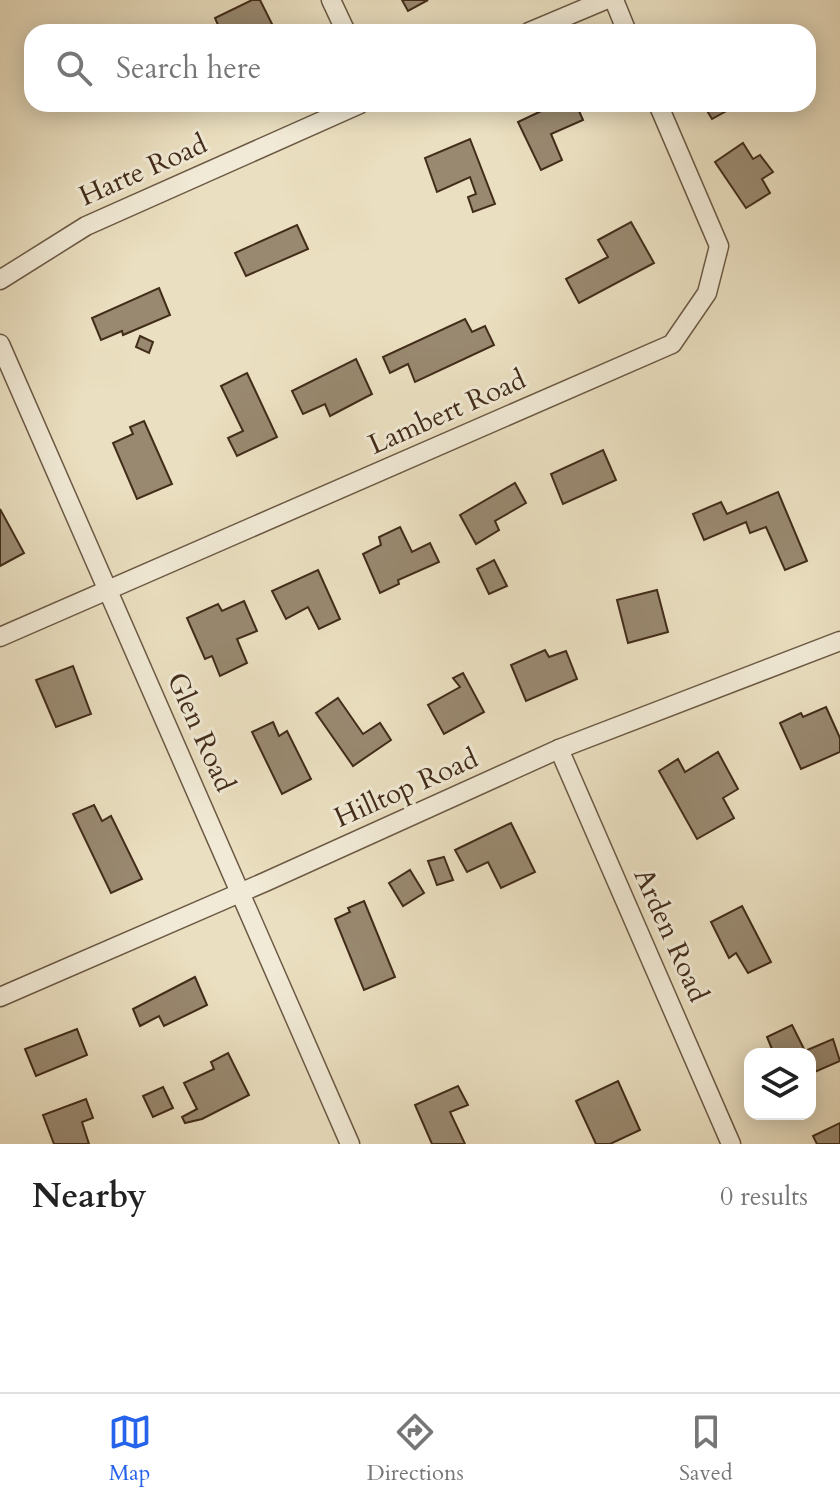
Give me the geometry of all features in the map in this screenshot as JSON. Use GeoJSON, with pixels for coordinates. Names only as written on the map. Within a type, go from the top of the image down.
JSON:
{"type":"FeatureCollection","features":[{"type":"Feature","properties":{"kind":"street"},"geometry":{"type":"LineString","coordinates":[[331,0],[342,24]]}},
{"type":"Feature","properties":{"kind":"street"},"geometry":{"type":"LineString","coordinates":[[548,24],[605,0]]}},
{"type":"Feature","properties":{"kind":"street"},"geometry":{"type":"LineString","coordinates":[[614,0],[624,24]]}},
{"type":"Feature","properties":{"kind":"street","name":"Harte Road"},"geometry":{"type":"LineString","coordinates":[[0,280],[86,226],[342,112]]}},
{"type":"Feature","properties":{"kind":"street","name":"Lambert Road"},"geometry":{"type":"LineString","coordinates":[[0,637],[672,344],[707,293],[719,246],[661,112]]}},
{"type":"Feature","properties":{"kind":"street","name":"Glen Road"},"geometry":{"type":"LineString","coordinates":[[0,344],[350,1144]]}},
{"type":"Feature","properties":{"kind":"street","name":"Hilltop Road"},"geometry":{"type":"LineString","coordinates":[[0,997],[559,749],[840,641]]}},
{"type":"Feature","properties":{"kind":"street","name":"Arden Road"},"geometry":{"type":"LineString","coordinates":[[559,749],[731,1144]]}},
{"type":"Feature","properties":{"kind":"building"},"geometry":{"type":"Polygon","coordinates":[[[252,0],[260,0],[272,24],[218,24],[215,18],[252,0]]]}},
{"type":"Feature","properties":{"kind":"building"},"geometry":{"type":"Polygon","coordinates":[[[402,0],[428,0],[408,11],[402,0]]]}},
{"type":"Feature","properties":{"kind":"building"},"geometry":{"type":"Polygon","coordinates":[[[539,112],[580,112],[583,120],[551,134],[562,160],[541,170],[518,122],[539,112]]]}},
{"type":"Feature","properties":{"kind":"building"},"geometry":{"type":"Polygon","coordinates":[[[708,112],[725,112],[712,119],[708,112]]]}},
{"type":"Feature","properties":{"kind":"building"},"geometry":{"type":"Polygon","coordinates":[[[470,139],[495,204],[473,212],[468,197],[476,194],[470,177],[437,192],[425,158],[470,139]]]}},
{"type":"Feature","properties":{"kind":"building"},"geometry":{"type":"Polygon","coordinates":[[[743,143],[753,159],[760,155],[773,172],[762,179],[770,193],[746,208],[715,162],[743,143]]]}},
{"type":"Feature","properties":{"kind":"building"},"geometry":{"type":"Polygon","coordinates":[[[631,222],[654,263],[579,303],[566,279],[608,257],[598,240],[631,222]]]}},
{"type":"Feature","properties":{"kind":"building"},"geometry":{"type":"Polygon","coordinates":[[[297,225],[308,249],[246,276],[235,253],[297,225]]]}},
{"type":"Feature","properties":{"kind":"building"},"geometry":{"type":"Polygon","coordinates":[[[159,288],[170,315],[123,335],[122,331],[101,340],[92,318],[159,288]]]}},
{"type":"Feature","properties":{"kind":"building"},"geometry":{"type":"Polygon","coordinates":[[[465,319],[472,332],[485,326],[494,345],[415,382],[408,364],[390,373],[383,357],[465,319]]]}},
{"type":"Feature","properties":{"kind":"building"},"geometry":{"type":"Polygon","coordinates":[[[140,336],[153,342],[149,353],[136,347],[140,336]]]}},
{"type":"Feature","properties":{"kind":"building"},"geometry":{"type":"Polygon","coordinates":[[[356,359],[372,394],[330,416],[325,404],[303,414],[292,391],[356,359]]]}},
{"type":"Feature","properties":{"kind":"building"},"geometry":{"type":"Polygon","coordinates":[[[247,373],[277,437],[237,456],[228,438],[243,431],[221,386],[247,373]]]}},
{"type":"Feature","properties":{"kind":"building"},"geometry":{"type":"Polygon","coordinates":[[[144,421],[172,484],[137,499],[113,443],[133,434],[130,427],[144,421]]]}},
{"type":"Feature","properties":{"kind":"building"},"geometry":{"type":"Polygon","coordinates":[[[603,450],[616,480],[563,504],[551,474],[603,450]]]}},
{"type":"Feature","properties":{"kind":"building"},"geometry":{"type":"Polygon","coordinates":[[[515,483],[526,503],[495,521],[499,530],[476,544],[460,515],[515,483]]]}},
{"type":"Feature","properties":{"kind":"building"},"geometry":{"type":"Polygon","coordinates":[[[778,492],[807,561],[785,570],[766,527],[750,533],[746,522],[704,540],[693,514],[721,502],[727,514],[778,492]]]}},
{"type":"Feature","properties":{"kind":"building"},"geometry":{"type":"Polygon","coordinates":[[[0,509],[24,553],[0,566],[0,509]]]}},
{"type":"Feature","properties":{"kind":"building"},"geometry":{"type":"Polygon","coordinates":[[[400,527],[412,552],[430,543],[439,562],[398,580],[399,584],[380,593],[363,554],[381,545],[379,537],[400,527]]]}},
{"type":"Feature","properties":{"kind":"building"},"geometry":{"type":"Polygon","coordinates":[[[494,560],[507,586],[489,594],[477,569],[494,560]]]}},
{"type":"Feature","properties":{"kind":"building"},"geometry":{"type":"Polygon","coordinates":[[[318,570],[340,619],[319,629],[308,607],[286,619],[272,591],[318,570]]]}},
{"type":"Feature","properties":{"kind":"building"},"geometry":{"type":"Polygon","coordinates":[[[657,590],[668,632],[628,643],[617,600],[657,590]]]}},
{"type":"Feature","properties":{"kind":"building"},"geometry":{"type":"Polygon","coordinates":[[[244,601],[257,631],[237,639],[247,663],[220,676],[212,656],[205,659],[187,618],[218,604],[222,611],[244,601]]]}},
{"type":"Feature","properties":{"kind":"building"},"geometry":{"type":"Polygon","coordinates":[[[545,650],[549,657],[566,651],[577,679],[526,701],[511,665],[545,650]]]}},
{"type":"Feature","properties":{"kind":"building"},"geometry":{"type":"Polygon","coordinates":[[[73,666],[91,714],[56,727],[36,680],[73,666]]]}},
{"type":"Feature","properties":{"kind":"building"},"geometry":{"type":"Polygon","coordinates":[[[463,673],[484,712],[444,734],[428,705],[460,687],[453,678],[463,673]]]}},
{"type":"Feature","properties":{"kind":"building"},"geometry":{"type":"Polygon","coordinates":[[[338,698],[363,734],[380,723],[391,740],[353,766],[316,713],[338,698]]]}},
{"type":"Feature","properties":{"kind":"building"},"geometry":{"type":"Polygon","coordinates":[[[826,707],[840,738],[840,752],[801,769],[780,723],[801,713],[803,717],[826,707]]]}},
{"type":"Feature","properties":{"kind":"building"},"geometry":{"type":"Polygon","coordinates":[[[273,722],[279,736],[287,731],[311,779],[282,794],[252,732],[273,722]]]}},
{"type":"Feature","properties":{"kind":"building"},"geometry":{"type":"Polygon","coordinates":[[[718,752],[738,789],[723,798],[734,818],[697,839],[659,771],[678,759],[685,772],[718,752]]]}},
{"type":"Feature","properties":{"kind":"building"},"geometry":{"type":"Polygon","coordinates":[[[94,805],[102,821],[111,816],[142,879],[111,893],[73,814],[94,805]]]}},
{"type":"Feature","properties":{"kind":"building"},"geometry":{"type":"Polygon","coordinates":[[[511,823],[535,872],[501,888],[488,862],[467,872],[455,850],[511,823]]]}},
{"type":"Feature","properties":{"kind":"building"},"geometry":{"type":"Polygon","coordinates":[[[444,857],[453,880],[437,885],[428,861],[444,857]]]}},
{"type":"Feature","properties":{"kind":"building"},"geometry":{"type":"Polygon","coordinates":[[[410,870],[424,893],[403,906],[389,883],[410,870]]]}},
{"type":"Feature","properties":{"kind":"building"},"geometry":{"type":"Polygon","coordinates":[[[364,901],[395,977],[364,990],[335,919],[350,912],[348,908],[364,901]]]}},
{"type":"Feature","properties":{"kind":"building"},"geometry":{"type":"Polygon","coordinates":[[[742,906],[771,962],[748,973],[736,953],[729,958],[711,922],[742,906]]]}},
{"type":"Feature","properties":{"kind":"building"},"geometry":{"type":"Polygon","coordinates":[[[195,977],[207,1005],[164,1026],[159,1016],[140,1026],[133,1009],[195,977]]]}},
{"type":"Feature","properties":{"kind":"building"},"geometry":{"type":"Polygon","coordinates":[[[792,1025],[804,1048],[772,1048],[767,1037],[792,1025]]]}},
{"type":"Feature","properties":{"kind":"building"},"geometry":{"type":"Polygon","coordinates":[[[77,1029],[87,1055],[36,1076],[25,1049],[77,1029]]]}},
{"type":"Feature","properties":{"kind":"building"},"geometry":{"type":"Polygon","coordinates":[[[833,1039],[840,1061],[816,1071],[816,1048],[812,1048],[833,1039]]]}},
{"type":"Feature","properties":{"kind":"building"},"geometry":{"type":"Polygon","coordinates":[[[228,1053],[249,1095],[202,1119],[185,1123],[182,1117],[197,1109],[184,1083],[214,1069],[211,1062],[228,1053]]]}},
{"type":"Feature","properties":{"kind":"building"},"geometry":{"type":"Polygon","coordinates":[[[618,1081],[640,1130],[610,1144],[596,1144],[576,1101],[618,1081]]]}},
{"type":"Feature","properties":{"kind":"building"},"geometry":{"type":"Polygon","coordinates":[[[458,1086],[468,1105],[450,1112],[465,1144],[432,1144],[415,1105],[458,1086]]]}},
{"type":"Feature","properties":{"kind":"building"},"geometry":{"type":"Polygon","coordinates":[[[163,1087],[173,1108],[153,1117],[143,1096],[163,1087]]]}},
{"type":"Feature","properties":{"kind":"building"},"geometry":{"type":"Polygon","coordinates":[[[86,1099],[93,1118],[82,1122],[89,1144],[54,1144],[43,1115],[86,1099]]]}},
{"type":"Feature","properties":{"kind":"building"},"geometry":{"type":"Polygon","coordinates":[[[840,1123],[840,1144],[817,1144],[813,1136],[840,1123]]]}}]}
